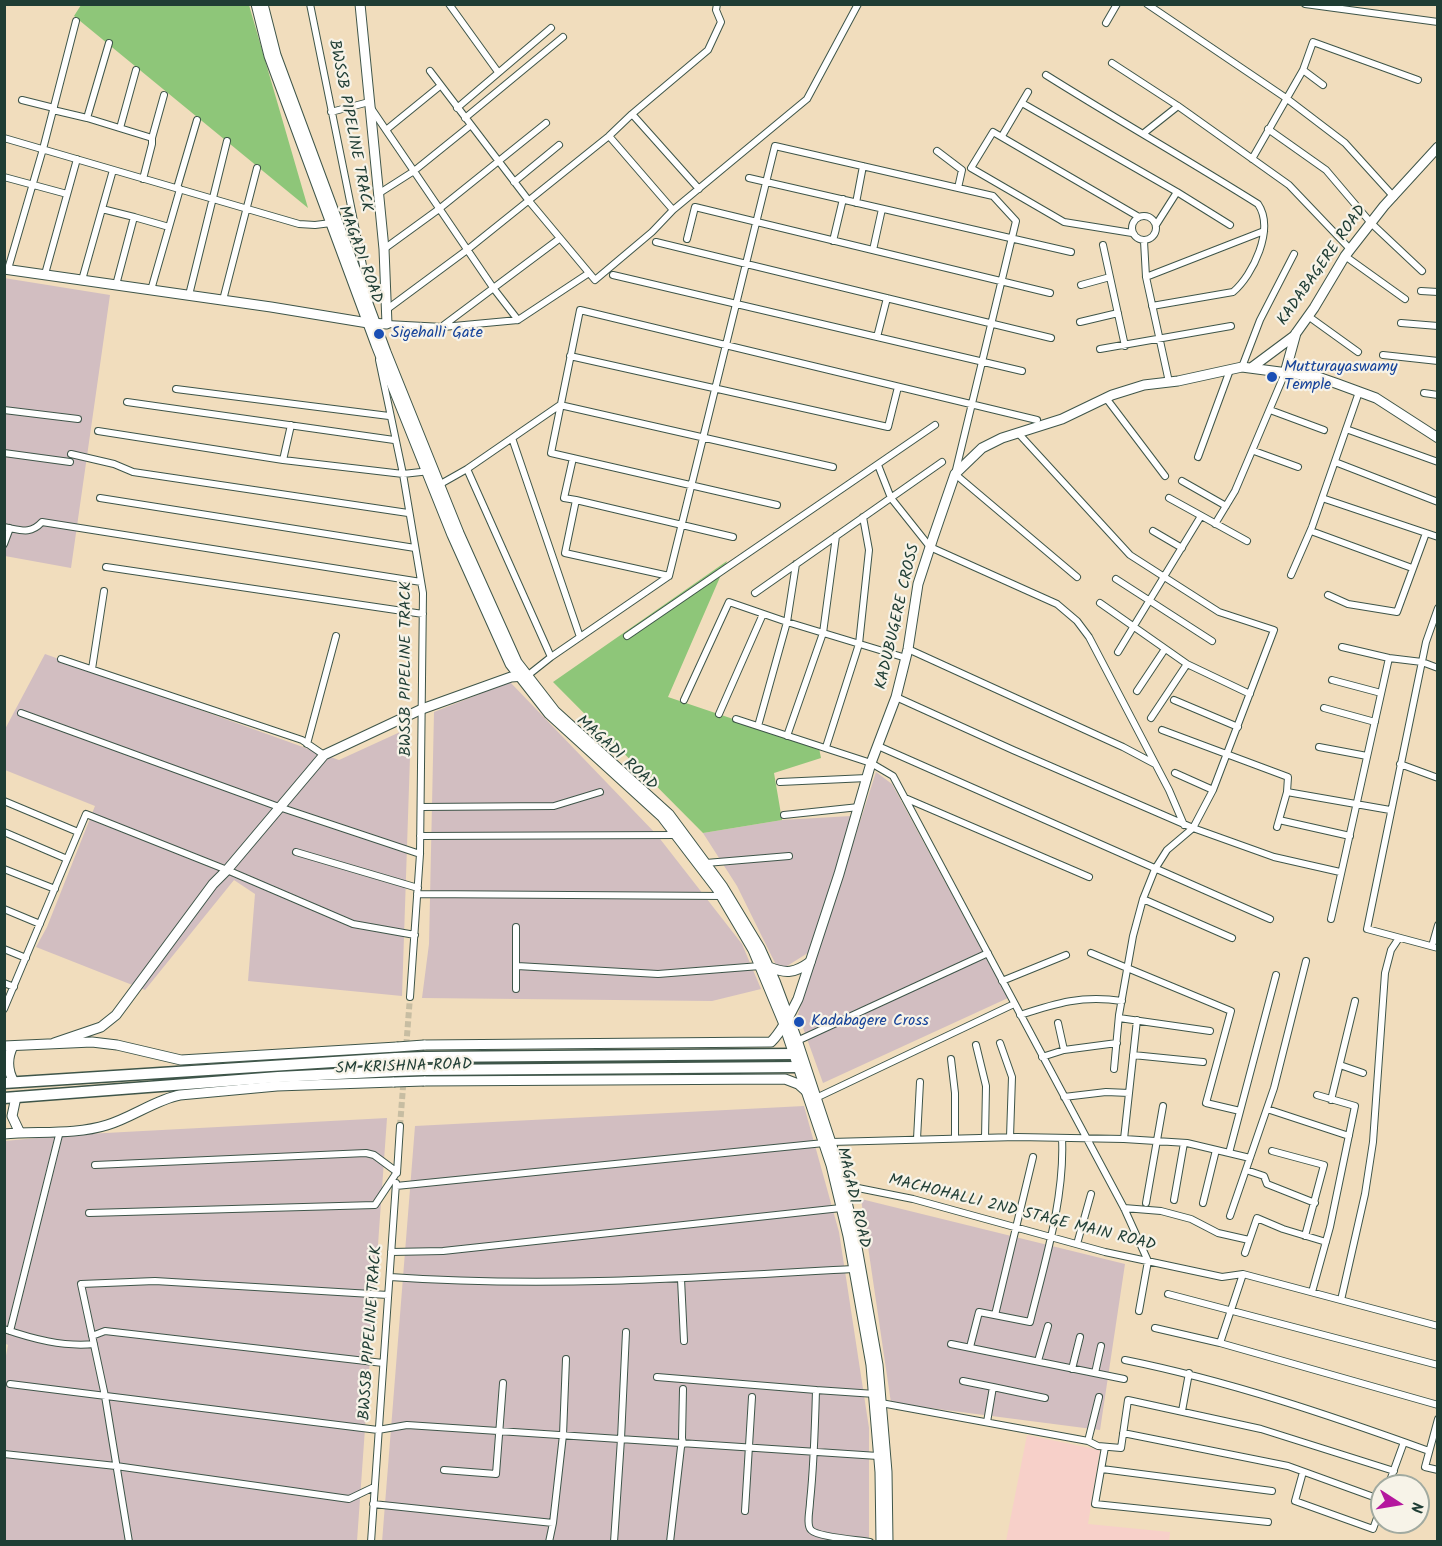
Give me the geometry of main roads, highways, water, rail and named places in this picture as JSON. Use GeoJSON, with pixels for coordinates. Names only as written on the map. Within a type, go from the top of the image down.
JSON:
{"type":"FeatureCollection","features":[{"type":"Feature","properties":{"kind":"highway","name":"SM KRISHNA ROAD"},"geometry":{"type":"LineString","coordinates":[[9,1082],[424,1051],[794,1054]]}},
{"type":"Feature","properties":{"kind":"highway","name":"SM KRISHNA ROAD"},"geometry":{"type":"LineString","coordinates":[[10,1097],[232,1080],[799,1067]]}},
{"type":"Feature","properties":{"kind":"tunnel"},"geometry":{"type":"LineString","coordinates":[[400,1126],[410,997]]}},
{"type":"Feature","properties":{"kind":"place","name":"Sigehalli Gate"},"geometry":{"type":"Point","coordinates":[379,334]}},
{"type":"Feature","properties":{"kind":"place","name":"Mutturayaswamy Temple"},"geometry":{"type":"Point","coordinates":[1272,377]}},
{"type":"Feature","properties":{"kind":"place","name":"Kadabagere Cross"},"geometry":{"type":"Point","coordinates":[799,1022]}}]}
